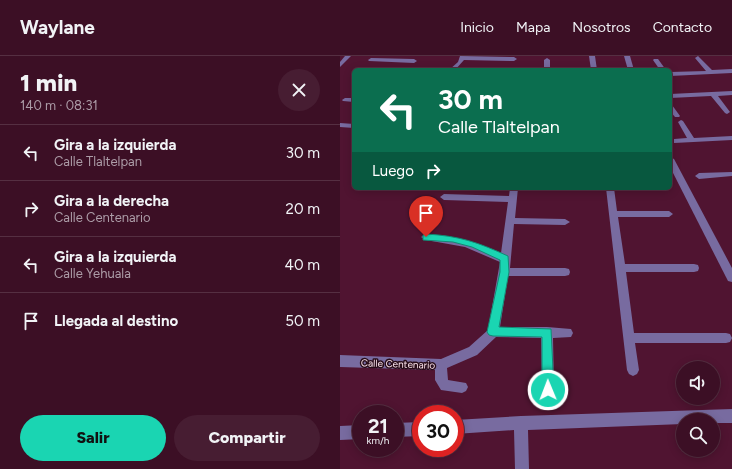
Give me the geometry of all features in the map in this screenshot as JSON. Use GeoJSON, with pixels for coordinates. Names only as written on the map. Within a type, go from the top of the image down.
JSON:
{"type":"FeatureCollection","features":[{"type":"Feature","properties":{"kind":"street"},"geometry":{"type":"LineString","coordinates":[[340,64],[348,56]]}},
{"type":"Feature","properties":{"kind":"street"},"geometry":{"type":"LineString","coordinates":[[592,56],[594,68]]}},
{"type":"Feature","properties":{"kind":"street"},"geometry":{"type":"LineString","coordinates":[[627,56],[630,68]]}},
{"type":"Feature","properties":{"kind":"street"},"geometry":{"type":"LineString","coordinates":[[454,68],[460,63],[463,57],[514,59]]}},
{"type":"Feature","properties":{"kind":"street"},"geometry":{"type":"LineString","coordinates":[[654,58],[662,68]]}},
{"type":"Feature","properties":{"kind":"street"},"geometry":{"type":"LineString","coordinates":[[698,58],[710,72]]}},
{"type":"Feature","properties":{"kind":"street"},"geometry":{"type":"LineString","coordinates":[[371,60],[414,61]]}},
{"type":"Feature","properties":{"kind":"street"},"geometry":{"type":"LineString","coordinates":[[547,60],[547,68]]}},
{"type":"Feature","properties":{"kind":"street"},"geometry":{"type":"LineString","coordinates":[[672,74],[732,71]]}},
{"type":"Feature","properties":{"kind":"street"},"geometry":{"type":"LineString","coordinates":[[672,96],[732,93]]}},
{"type":"Feature","properties":{"kind":"street"},"geometry":{"type":"LineString","coordinates":[[713,94],[727,112]]}},
{"type":"Feature","properties":{"kind":"street"},"geometry":{"type":"LineString","coordinates":[[345,100],[352,100]]}},
{"type":"Feature","properties":{"kind":"street"},"geometry":{"type":"LineString","coordinates":[[672,109],[692,140]]}},
{"type":"Feature","properties":{"kind":"street"},"geometry":{"type":"LineString","coordinates":[[340,126],[352,126]]}},
{"type":"Feature","properties":{"kind":"street"},"geometry":{"type":"LineString","coordinates":[[677,141],[732,138]]}},
{"type":"Feature","properties":{"kind":"street"},"geometry":{"type":"LineString","coordinates":[[672,163],[732,278]]}},
{"type":"Feature","properties":{"kind":"street"},"geometry":{"type":"LineString","coordinates":[[699,176],[732,174]]}},
{"type":"Feature","properties":{"kind":"street"},"geometry":{"type":"LineString","coordinates":[[514,190],[504,259],[504,272],[493,332],[567,333]]}},
{"type":"Feature","properties":{"kind":"street"},"geometry":{"type":"LineString","coordinates":[[610,190],[634,370]]}},
{"type":"Feature","properties":{"kind":"street"},"geometry":{"type":"LineString","coordinates":[[444,197],[512,199]]}},
{"type":"Feature","properties":{"kind":"street"},"geometry":{"type":"LineString","coordinates":[[614,214],[669,214]]}},
{"type":"Feature","properties":{"kind":"street"},"geometry":{"type":"LineString","coordinates":[[509,221],[565,222]]}},
{"type":"Feature","properties":{"kind":"street"},"geometry":{"type":"LineString","coordinates":[[426,237],[453,239],[474,245],[504,259]]}},
{"type":"Feature","properties":{"kind":"street"},"geometry":{"type":"LineString","coordinates":[[620,268],[694,268]]}},
{"type":"Feature","properties":{"kind":"street"},"geometry":{"type":"LineString","coordinates":[[504,272],[565,272]]}},
{"type":"Feature","properties":{"kind":"street","name":"Calle Centenario"},"geometry":{"type":"LineString","coordinates":[[340,361],[441,365],[473,351],[493,332]]}},
{"type":"Feature","properties":{"kind":"street"},"geometry":{"type":"LineString","coordinates":[[547,332],[548,390]]}},
{"type":"Feature","properties":{"kind":"street"},"geometry":{"type":"LineString","coordinates":[[629,338],[726,338]]}},
{"type":"Feature","properties":{"kind":"street"},"geometry":{"type":"LineString","coordinates":[[441,365],[441,380],[445,386],[462,387]]}},
{"type":"Feature","properties":{"kind":"street"},"geometry":{"type":"LineString","coordinates":[[464,426],[521,423],[732,416]]}},
{"type":"Feature","properties":{"kind":"street"},"geometry":{"type":"LineString","coordinates":[[521,423],[522,469]]}},
{"type":"Feature","properties":{"kind":"street"},"geometry":{"type":"LineString","coordinates":[[340,433],[352,432]]}},
{"type":"Feature","properties":{"kind":"route"},"geometry":{"type":"LineString","coordinates":[[426,237],[453,239],[474,245],[504,259],[504,272],[493,332],[547,332],[548,390]]}}]}
